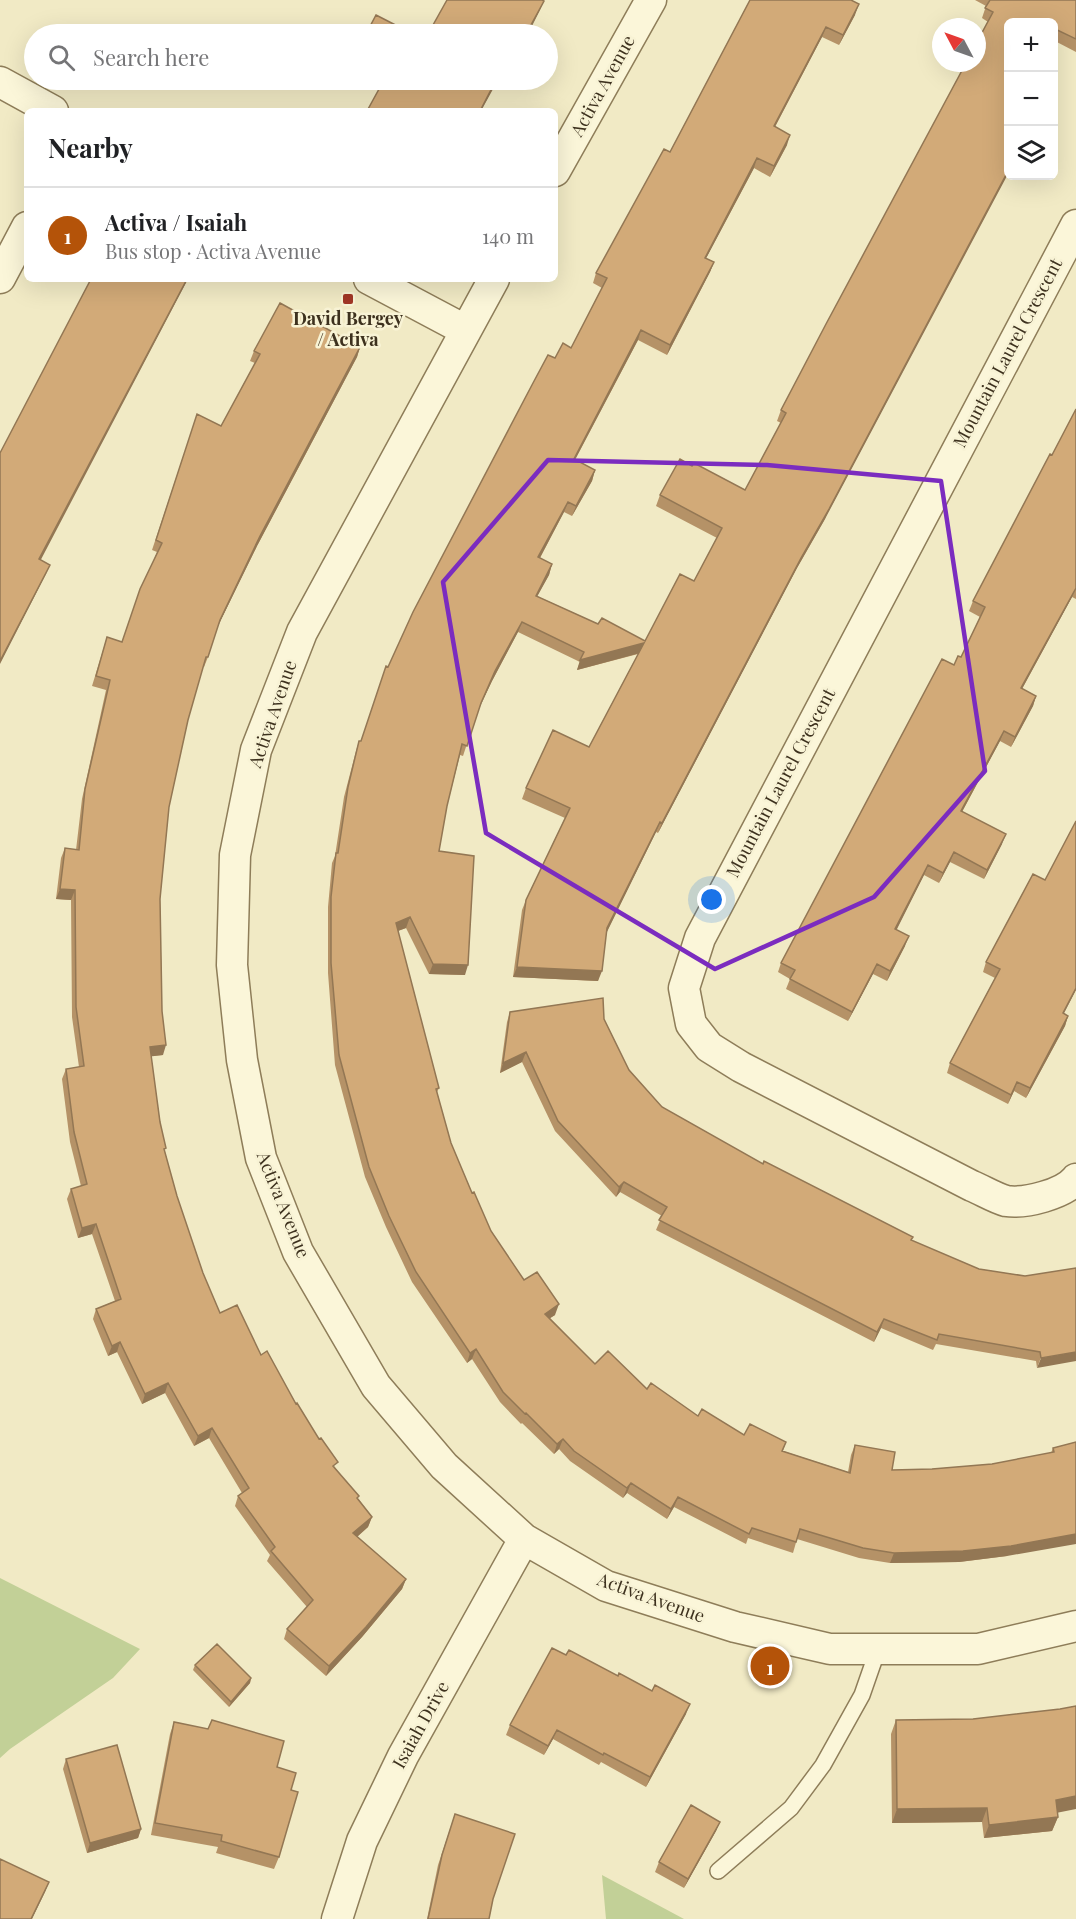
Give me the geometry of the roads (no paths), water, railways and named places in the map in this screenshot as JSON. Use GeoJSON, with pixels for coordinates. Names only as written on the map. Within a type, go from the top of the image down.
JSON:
{"type":"FeatureCollection","features":[{"type":"Feature","properties":{"kind":"street","name":"Activa Avenue"},"geometry":{"type":"LineString","coordinates":[[558,166],[651,0]]}},
{"type":"Feature","properties":{"kind":"street"},"geometry":{"type":"LineString","coordinates":[[0,82],[48,108]]}},
{"type":"Feature","properties":{"kind":"street","name":"Mountain Laurel Crescent"},"geometry":{"type":"LineString","coordinates":[[1076,225],[700,938],[684,988],[691,1024],[709,1047],[741,1067],[972,1186],[1006,1201],[1041,1198],[1071,1185],[1076,1179]]}},
{"type":"Feature","properties":{"kind":"street"},"geometry":{"type":"LineString","coordinates":[[0,278],[24,233]]}},
{"type":"Feature","properties":{"kind":"street"},"geometry":{"type":"LineString","coordinates":[[375,282],[465,330]]}},
{"type":"Feature","properties":{"kind":"street","name":"Activa Avenue"},"geometry":{"type":"LineString","coordinates":[[492,282],[302,632],[256,750],[235,855],[232,965],[242,1060],[261,1158],[298,1252],[376,1386],[444,1466],[524,1539],[606,1586],[735,1627],[830,1649],[978,1649],[1076,1626]]}},
{"type":"Feature","properties":{"kind":"street","name":"Isaiah Drive"},"geometry":{"type":"LineString","coordinates":[[337,1919],[362,1841],[403,1756],[524,1539]]}},
{"type":"Feature","properties":{"kind":"lane"},"geometry":{"type":"LineString","coordinates":[[718,1871],[791,1808],[823,1766],[862,1695],[878,1649]]}},
{"type":"Feature","properties":{"kind":"place","name":"David Bergey / Activa"},"geometry":{"type":"Point","coordinates":[348,299]}},
{"type":"Feature","properties":{"kind":"place","name":"Activa / Isaiah"},"geometry":{"type":"Point","coordinates":[770,1666]}}]}
